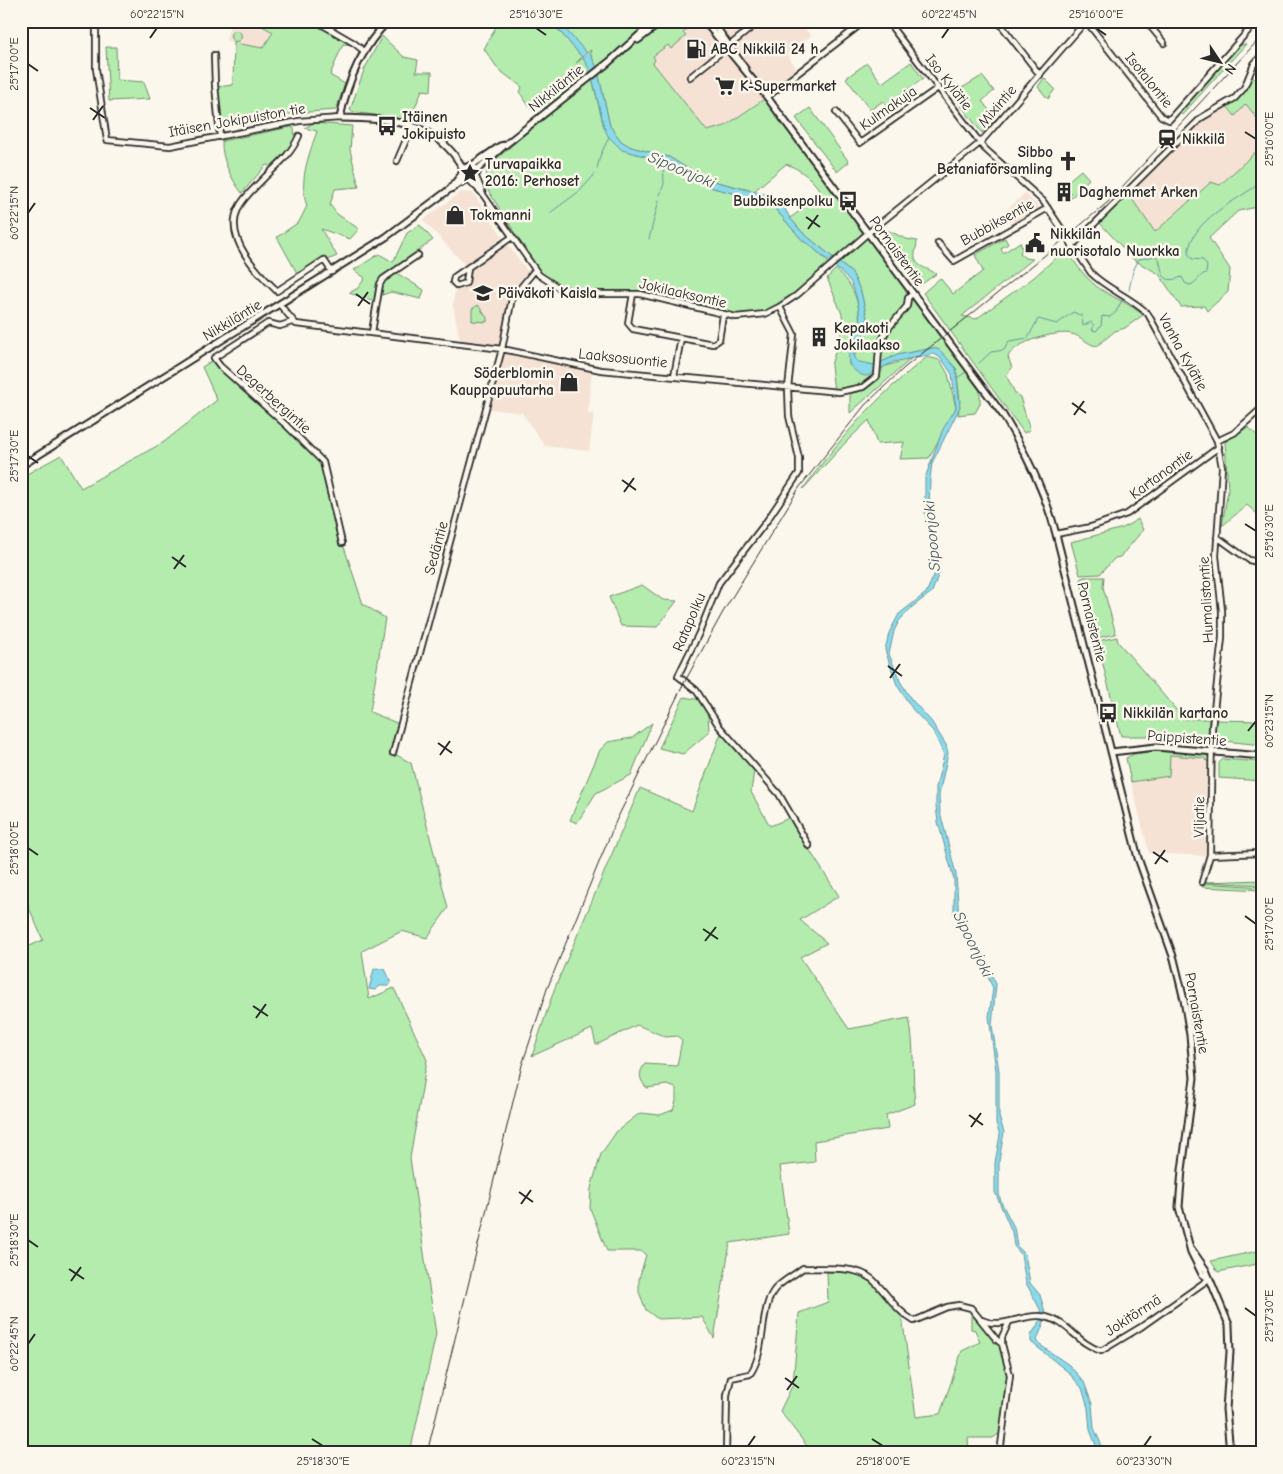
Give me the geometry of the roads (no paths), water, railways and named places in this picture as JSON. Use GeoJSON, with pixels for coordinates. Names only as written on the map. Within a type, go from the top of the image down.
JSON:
{"type":"FeatureCollection","features":[{"type":"Feature","properties":{"kind":"street","name":"Itäisen Jokipuiston tie"},"geometry":{"type":"LineString","coordinates":[[96,21],[96,69],[107,140],[170,146],[299,121],[340,118]]}},
{"type":"Feature","properties":{"kind":"street"},"geometry":{"type":"LineString","coordinates":[[316,21],[354,43],[365,52]]}},
{"type":"Feature","properties":{"kind":"street"},"geometry":{"type":"LineString","coordinates":[[388,21],[375,35],[365,52],[348,90],[340,118],[387,121],[412,126],[439,138],[453,153],[470,166],[476,175]]}},
{"type":"Feature","properties":{"kind":"street","name":"Nikkiläntie"},"geometry":{"type":"LineString","coordinates":[[465,176],[476,175],[505,145],[609,62],[655,21]]}},
{"type":"Feature","properties":{"kind":"street","name":"Nikkiläntie"},"geometry":{"type":"LineString","coordinates":[[623,50],[663,21]]}},
{"type":"Feature","properties":{"kind":"street","name":"Pornaistentie"},"geometry":{"type":"LineString","coordinates":[[704,21],[728,47]]}},
{"type":"Feature","properties":{"kind":"street","name":"Pornaistentie"},"geometry":{"type":"LineString","coordinates":[[712,21],[754,83],[868,232],[1003,415],[1038,478],[1056,534],[1138,858],[1174,959],[1190,1035],[1194,1078],[1179,1207],[1184,1232],[1190,1247],[1206,1270],[1209,1280],[1226,1312],[1229,1325],[1230,1352],[1226,1409],[1230,1453]]}},
{"type":"Feature","properties":{"kind":"street"},"geometry":{"type":"LineString","coordinates":[[690,78],[760,21]]}},
{"type":"Feature","properties":{"kind":"street"},"geometry":{"type":"LineString","coordinates":[[766,98],[864,21]]}},
{"type":"Feature","properties":{"kind":"street","name":"Iso Kylätie"},"geometry":{"type":"LineString","coordinates":[[887,21],[980,143],[1040,198],[1072,246]]}},
{"type":"Feature","properties":{"kind":"street"},"geometry":{"type":"LineString","coordinates":[[998,21],[1040,75]]}},
{"type":"Feature","properties":{"kind":"street","name":"Mixintie"},"geometry":{"type":"LineString","coordinates":[[868,232],[980,143],[1086,21]]}},
{"type":"Feature","properties":{"kind":"street","name":"Isotalontie"},"geometry":{"type":"LineString","coordinates":[[1086,21],[1162,116],[1169,120],[1248,31],[1252,21]]}},
{"type":"Feature","properties":{"kind":"street"},"geometry":{"type":"LineString","coordinates":[[1146,21],[1164,43]]}},
{"type":"Feature","properties":{"kind":"street"},"geometry":{"type":"LineString","coordinates":[[1072,246],[1194,124],[1235,98],[1244,88],[1254,64],[1262,54]]}},
{"type":"Feature","properties":{"kind":"street"},"geometry":{"type":"LineString","coordinates":[[214,55],[220,137]]}},
{"type":"Feature","properties":{"kind":"street","name":"Kulmakuja"},"geometry":{"type":"LineString","coordinates":[[836,112],[860,143],[938,88]]}},
{"type":"Feature","properties":{"kind":"street"},"geometry":{"type":"LineString","coordinates":[[397,161],[412,126]]}},
{"type":"Feature","properties":{"kind":"street"},"geometry":{"type":"LineString","coordinates":[[299,136],[288,157],[244,200],[236,214],[235,223],[240,244],[252,265],[277,291],[324,260],[332,273]]}},
{"type":"Feature","properties":{"kind":"street","name":"Nikkiläntie"},"geometry":{"type":"LineString","coordinates":[[21,466],[332,273],[417,216],[465,176],[470,166],[500,146],[505,145]]}},
{"type":"Feature","properties":{"kind":"street"},"geometry":{"type":"LineString","coordinates":[[453,153],[465,176]]}},
{"type":"Feature","properties":{"kind":"street","name":"Jokilaaksontie"},"geometry":{"type":"LineString","coordinates":[[476,175],[482,193]]}},
{"type":"Feature","properties":{"kind":"street","name":"Jokilaaksontie"},"geometry":{"type":"LineString","coordinates":[[465,176],[482,193],[535,270],[548,282],[573,293],[652,296],[724,315],[750,317],[780,307],[823,275],[868,232]]}},
{"type":"Feature","properties":{"kind":"street","name":"Bubbiksentie"},"geometry":{"type":"LineString","coordinates":[[938,243],[954,261],[1048,208]]}},
{"type":"Feature","properties":{"kind":"street"},"geometry":{"type":"LineString","coordinates":[[468,268],[512,237]]}},
{"type":"Feature","properties":{"kind":"street","name":"Vanha Kylätie"},"geometry":{"type":"LineString","coordinates":[[1072,246],[1097,279],[1135,301],[1148,314],[1217,441]]}},
{"type":"Feature","properties":{"kind":"street"},"geometry":{"type":"LineString","coordinates":[[372,332],[380,284],[383,279],[418,255]]}},
{"type":"Feature","properties":{"kind":"street","name":"Sedäntie"},"geometry":{"type":"LineString","coordinates":[[393,753],[502,349],[512,298],[524,280],[535,270]]}},
{"type":"Feature","properties":{"kind":"street"},"geometry":{"type":"LineString","coordinates":[[633,294],[628,323],[630,327],[710,344],[716,343],[724,315]]}},
{"type":"Feature","properties":{"kind":"street","name":"Laaksosuontie"},"geometry":{"type":"LineString","coordinates":[[292,322],[502,349],[576,366],[834,392],[851,391],[869,384],[878,371],[879,349],[886,331],[907,306],[908,298],[912,294]]}},
{"type":"Feature","properties":{"kind":"street"},"geometry":{"type":"LineString","coordinates":[[280,305],[292,322]]}},
{"type":"Feature","properties":{"kind":"street"},"geometry":{"type":"LineString","coordinates":[[780,307],[794,334],[788,388]]}},
{"type":"Feature","properties":{"kind":"street","name":"Degerbergintie"},"geometry":{"type":"LineString","coordinates":[[292,322],[280,326],[268,323],[214,358],[220,366],[286,425],[323,462],[342,543]]}},
{"type":"Feature","properties":{"kind":"street"},"geometry":{"type":"LineString","coordinates":[[674,376],[681,338]]}},
{"type":"Feature","properties":{"kind":"street","name":"Ratapolku"},"geometry":{"type":"LineString","coordinates":[[788,388],[789,416],[799,458],[799,473],[766,522],[719,583],[699,634],[678,676],[696,690],[719,726],[779,794],[808,846]]}},
{"type":"Feature","properties":{"kind":"street"},"geometry":{"type":"LineString","coordinates":[[1219,447],[1217,441],[1234,433],[1262,408]]}},
{"type":"Feature","properties":{"kind":"street","name":"Kartanontie"},"geometry":{"type":"LineString","coordinates":[[1056,534],[1091,527],[1119,518],[1219,447]]}},
{"type":"Feature","properties":{"kind":"street","name":"Humalistontie"},"geometry":{"type":"LineString","coordinates":[[1213,751],[1212,728],[1220,658],[1222,617],[1216,556],[1222,478],[1219,447]]}},
{"type":"Feature","properties":{"kind":"street"},"geometry":{"type":"LineString","coordinates":[[1217,537],[1249,560],[1262,563]]}},
{"type":"Feature","properties":{"kind":"street","name":"Paippistentie"},"geometry":{"type":"LineString","coordinates":[[1111,752],[1156,747],[1262,756]]}},
{"type":"Feature","properties":{"kind":"street","name":"Viljatie"},"geometry":{"type":"LineString","coordinates":[[1202,882],[1210,855],[1213,751]]}},
{"type":"Feature","properties":{"kind":"street"},"geometry":{"type":"LineString","coordinates":[[1210,855],[1261,854]]}},
{"type":"Feature","properties":{"kind":"street"},"geometry":{"type":"LineString","coordinates":[[726,1453],[727,1395],[731,1378],[750,1374],[759,1354],[769,1301],[775,1289],[803,1268],[856,1271],[871,1278],[904,1315],[914,1321],[947,1307],[959,1305],[971,1308],[1002,1344]]}},
{"type":"Feature","properties":{"kind":"street","name":"Jokitörmä"},"geometry":{"type":"LineString","coordinates":[[979,1318],[994,1324],[1037,1316],[1046,1317],[1058,1321],[1088,1346],[1101,1351],[1141,1327],[1209,1280]]}},
{"type":"Feature","properties":{"kind":"street"},"geometry":{"type":"LineString","coordinates":[[1000,1453],[1010,1376],[1002,1344],[1002,1336],[1009,1322]]}},
{"type":"Feature","properties":{"kind":"water"},"geometry":{"type":"Polygon","coordinates":[[[555,21],[562,21],[566,30],[587,53],[582,57],[556,27],[555,21]]]}},
{"type":"Feature","properties":{"kind":"water"},"geometry":{"type":"Polygon","coordinates":[[[590,53],[598,70],[592,74],[583,58],[590,53]]]}},
{"type":"Feature","properties":{"kind":"water","name":"Sipoonjoki"},"geometry":{"type":"Polygon","coordinates":[[[598,72],[610,126],[621,141],[631,147],[669,157],[698,175],[717,182],[772,196],[783,205],[790,218],[803,233],[852,273],[861,292],[867,318],[866,329],[854,354],[854,358],[859,362],[875,365],[897,355],[933,348],[940,350],[956,368],[960,407],[932,463],[930,479],[929,510],[940,570],[932,592],[912,607],[899,621],[894,631],[889,654],[900,681],[911,699],[931,721],[946,745],[948,753],[939,795],[940,812],[956,874],[959,919],[972,937],[996,984],[992,1025],[999,1071],[999,1117],[1004,1132],[999,1161],[999,1194],[1014,1227],[1017,1246],[1025,1254],[1030,1283],[1040,1295],[1043,1305],[1046,1317],[1037,1340],[1040,1345],[1069,1365],[1084,1382],[1092,1404],[1094,1428],[1105,1453],[1099,1453],[1090,1430],[1088,1408],[1082,1388],[1068,1372],[1031,1342],[1031,1335],[1039,1323],[1041,1311],[1026,1283],[1021,1254],[1014,1246],[1012,1232],[995,1192],[995,1163],[1000,1135],[996,1123],[996,1071],[989,1017],[993,988],[977,954],[954,915],[954,879],[938,822],[936,787],[944,755],[933,731],[913,710],[897,685],[885,650],[889,633],[899,614],[926,593],[936,571],[925,512],[925,478],[943,429],[956,408],[952,374],[941,358],[934,354],[893,362],[867,376],[861,375],[851,367],[849,362],[850,349],[860,324],[857,299],[849,281],[839,270],[803,241],[769,202],[713,188],[659,160],[622,150],[608,136],[604,127],[592,77],[598,72]]]}},
{"type":"Feature","properties":{"kind":"water"},"geometry":{"type":"Polygon","coordinates":[[[374,969],[385,969],[391,982],[389,986],[380,986],[375,990],[369,989],[374,969]]]}},
{"type":"Feature","properties":{"kind":"waterway"},"geometry":{"type":"LineString","coordinates":[[597,169],[600,156],[609,137]]}},
{"type":"Feature","properties":{"kind":"waterway","name":"Sipoonjoki"},"geometry":{"type":"LineString","coordinates":[[660,195],[664,184],[663,162]]}},
{"type":"Feature","properties":{"kind":"waterway"},"geometry":{"type":"LineString","coordinates":[[550,213],[581,190],[595,174]]}},
{"type":"Feature","properties":{"kind":"waterway"},"geometry":{"type":"LineString","coordinates":[[1129,290],[1133,271],[1139,259],[1155,256],[1159,259],[1163,274],[1167,279],[1171,280],[1182,277],[1185,283],[1190,285],[1206,273],[1207,266],[1203,260],[1192,259],[1188,253],[1198,229],[1218,211],[1262,181]]}},
{"type":"Feature","properties":{"kind":"waterway"},"geometry":{"type":"LineString","coordinates":[[649,239],[659,200]]}},
{"type":"Feature","properties":{"kind":"waterway"},"geometry":{"type":"LineString","coordinates":[[979,363],[991,352],[1004,350],[1009,341],[1028,338],[1038,319],[1057,324],[1073,312],[1082,316],[1083,326],[1091,322],[1094,326],[1092,330],[1096,331],[1101,326],[1102,316],[1110,317],[1116,312],[1122,300]]}},
{"type":"Feature","properties":{"kind":"waterway"},"geometry":{"type":"LineString","coordinates":[[957,378],[966,372]]}},
{"type":"Feature","properties":{"kind":"railway"},"geometry":{"type":"LineString","coordinates":[[427,1453],[522,1065],[547,989],[616,821],[684,683],[723,612],[799,488],[865,405],[904,368],[1108,202],[1262,36]]}},
{"type":"Feature","properties":{"kind":"place","name":"ABC Nikkilä 24 h"},"geometry":{"type":"Point","coordinates":[696,49]}},
{"type":"Feature","properties":{"kind":"place","name":"K-Supermarket"},"geometry":{"type":"Point","coordinates":[725,86]}},
{"type":"Feature","properties":{"kind":"place","name":"Itäinen Jokipuisto"},"geometry":{"type":"Point","coordinates":[387,126]}},
{"type":"Feature","properties":{"kind":"place","name":"Nikkilä"},"geometry":{"type":"Point","coordinates":[1167,139]}},
{"type":"Feature","properties":{"kind":"place","name":"Sibbo Betaniaförsamling"},"geometry":{"type":"Point","coordinates":[1068,161]}},
{"type":"Feature","properties":{"kind":"place","name":"Turvapaikka 2016: Perhoset"},"geometry":{"type":"Point","coordinates":[470,173]}},
{"type":"Feature","properties":{"kind":"place","name":"Daghemmet Arken"},"geometry":{"type":"Point","coordinates":[1064,192]}},
{"type":"Feature","properties":{"kind":"place","name":"Bubbiksenpolku"},"geometry":{"type":"Point","coordinates":[848,201]}},
{"type":"Feature","properties":{"kind":"place","name":"Tokmanni"},"geometry":{"type":"Point","coordinates":[455,215]}},
{"type":"Feature","properties":{"kind":"place","name":"Nikkilän nuorisotalo Nuorkka"},"geometry":{"type":"Point","coordinates":[1035,243]}},
{"type":"Feature","properties":{"kind":"place","name":"Päiväkoti Kaisla"},"geometry":{"type":"Point","coordinates":[483,293]}},
{"type":"Feature","properties":{"kind":"place","name":"Kepakoti Jokilaakso"},"geometry":{"type":"Point","coordinates":[819,337]}},
{"type":"Feature","properties":{"kind":"place","name":"Söderblomin Kauppapuutarha"},"geometry":{"type":"Point","coordinates":[569,382]}},
{"type":"Feature","properties":{"kind":"place","name":"Nikkilän kartano"},"geometry":{"type":"Point","coordinates":[1108,713]}}]}
